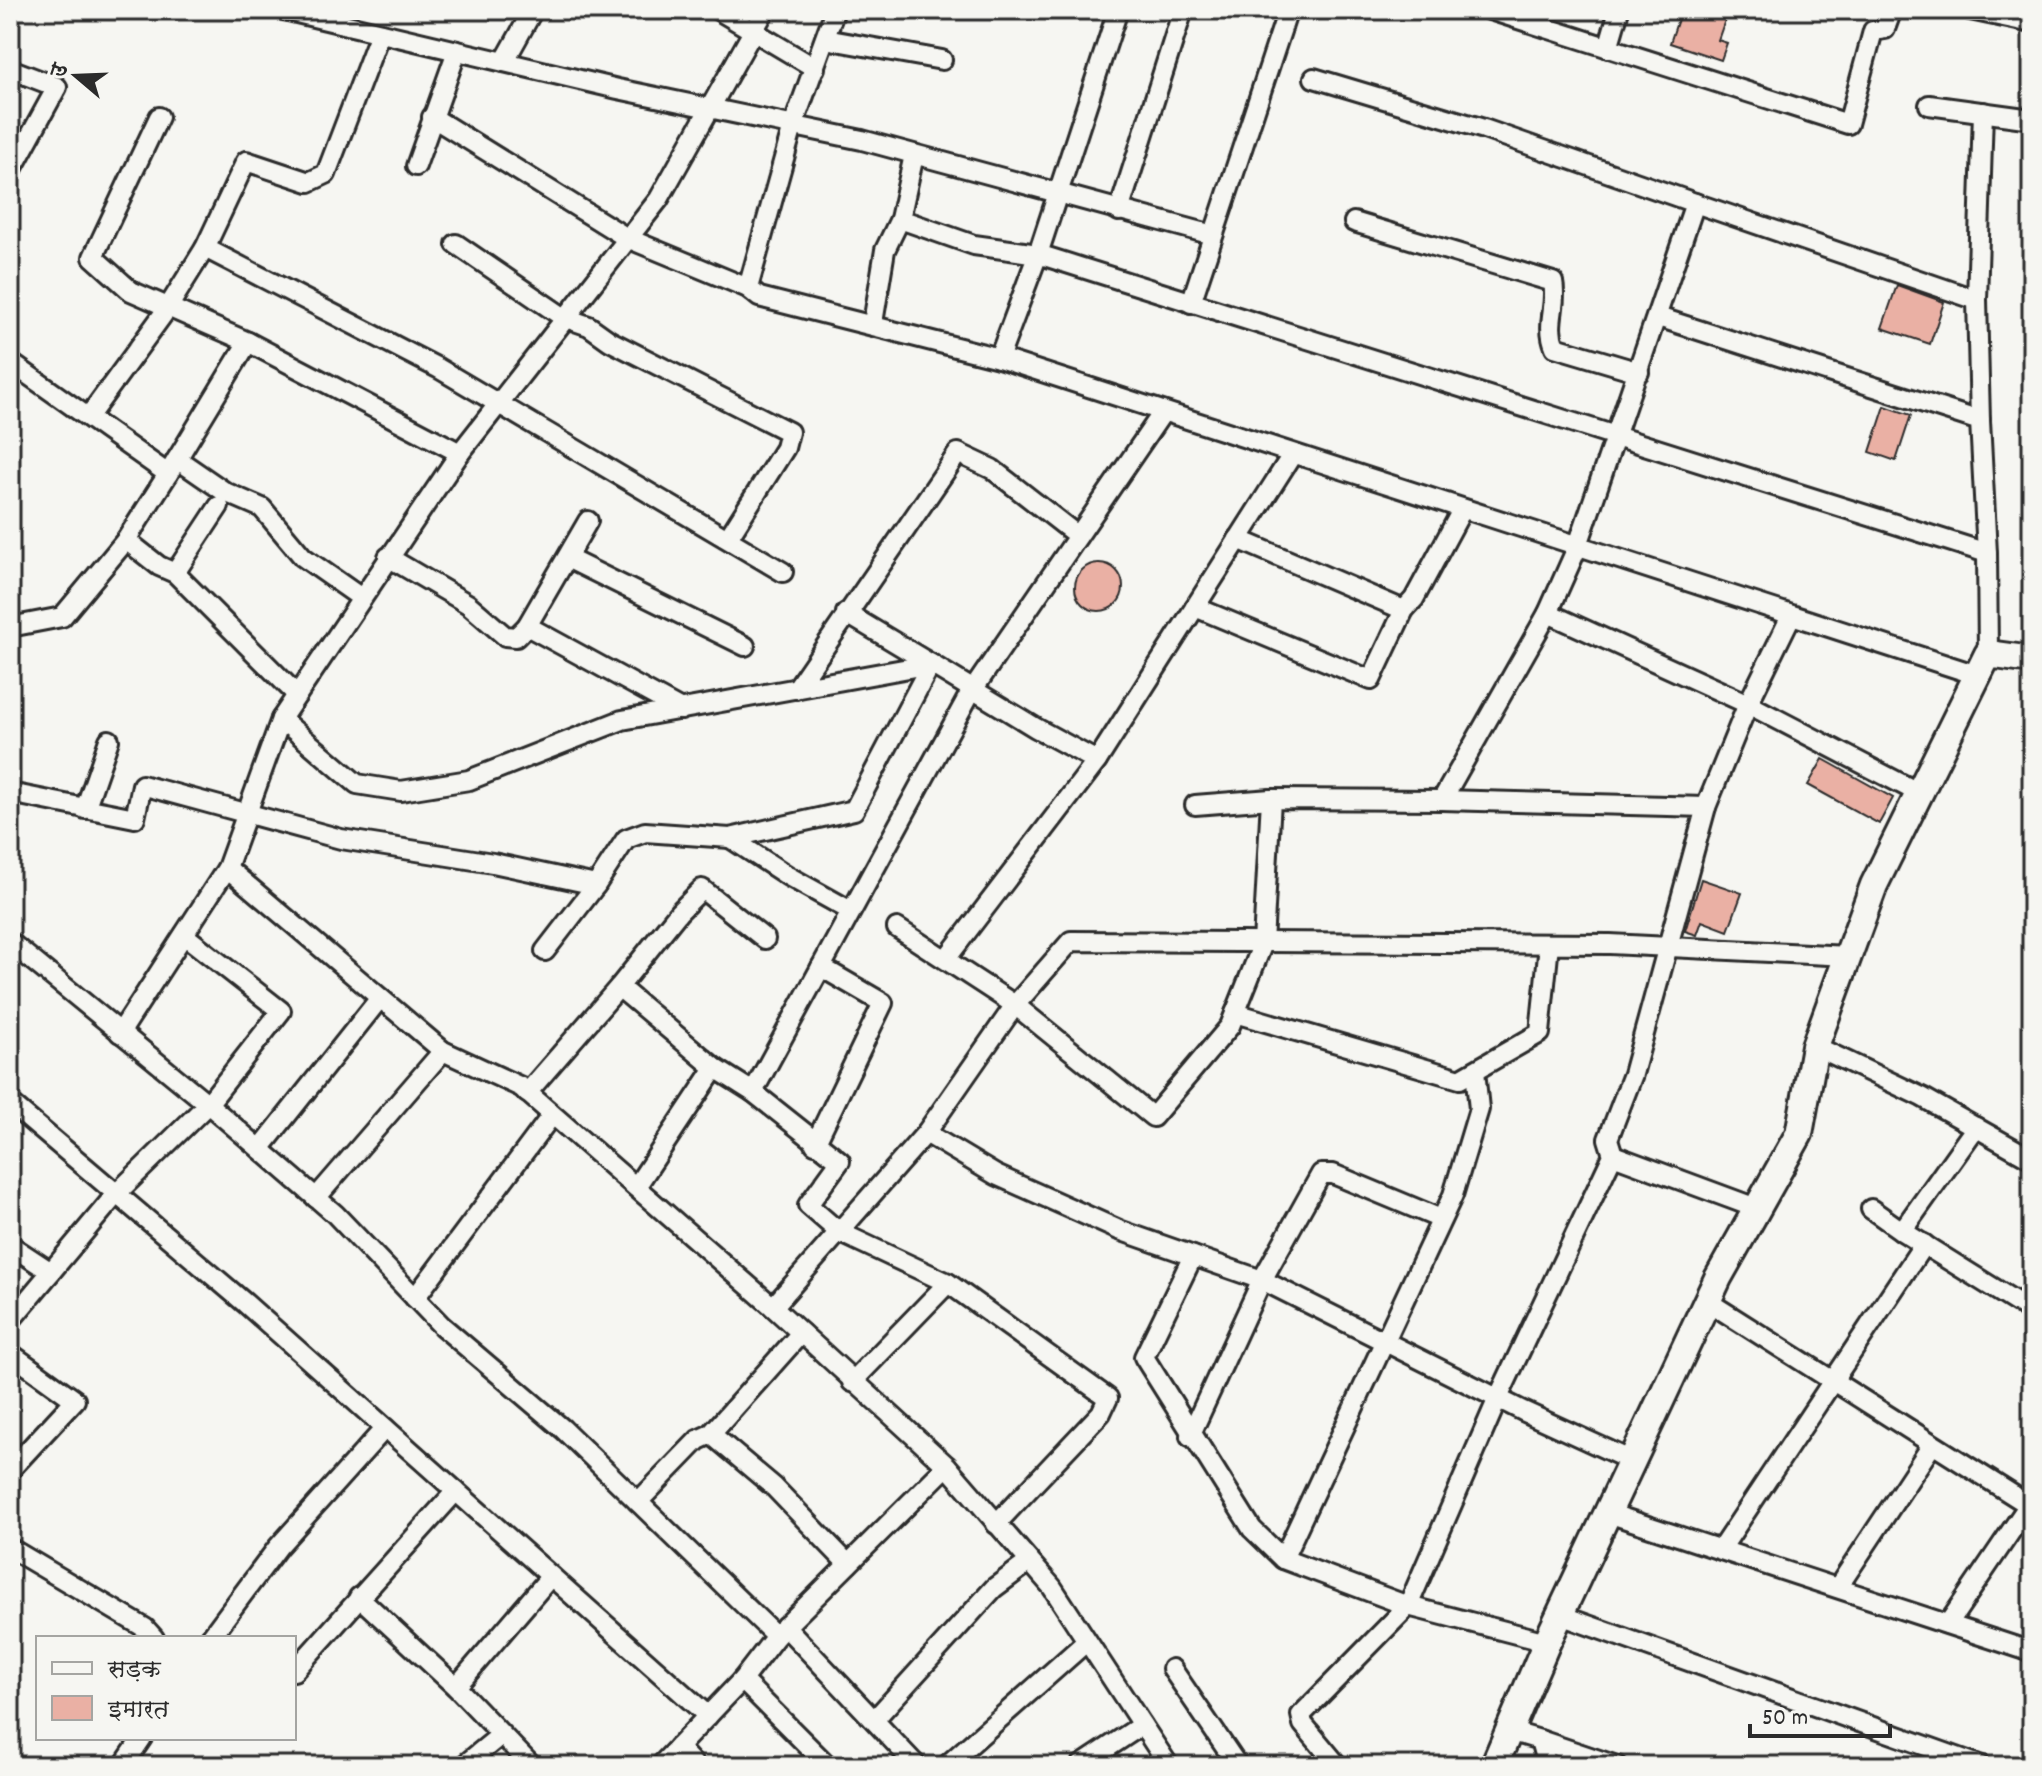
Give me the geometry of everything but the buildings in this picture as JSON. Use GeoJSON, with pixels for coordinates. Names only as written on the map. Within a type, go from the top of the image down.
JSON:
{"type":"FeatureCollection","features":[{"type":"Feature","properties":{"kind":"street"},"geometry":{"type":"LineString","coordinates":[[284,10],[342,17],[380,33],[914,155],[1213,235]]}},
{"type":"Feature","properties":{"kind":"street"},"geometry":{"type":"LineString","coordinates":[[504,62],[533,10]]}},
{"type":"Feature","properties":{"kind":"street"},"geometry":{"type":"LineString","coordinates":[[718,10],[815,68]]}},
{"type":"Feature","properties":{"kind":"street"},"geometry":{"type":"LineString","coordinates":[[120,1033],[227,868],[281,719],[360,597],[460,453],[563,317],[659,199],[765,10]]}},
{"type":"Feature","properties":{"kind":"street"},"geometry":{"type":"LineString","coordinates":[[748,288],[793,126],[835,10]]}},
{"type":"Feature","properties":{"kind":"street"},"geometry":{"type":"LineString","coordinates":[[999,358],[1038,254],[1118,10]]}},
{"type":"Feature","properties":{"kind":"street"},"geometry":{"type":"LineString","coordinates":[[1119,211],[1183,10]]}},
{"type":"Feature","properties":{"kind":"street"},"geometry":{"type":"LineString","coordinates":[[1191,303],[1288,10]]}},
{"type":"Feature","properties":{"kind":"street"},"geometry":{"type":"LineString","coordinates":[[1490,10],[1848,124],[1873,31],[1885,29],[1892,10]]}},
{"type":"Feature","properties":{"kind":"street"},"geometry":{"type":"LineString","coordinates":[[1608,48],[1619,10]]}},
{"type":"Feature","properties":{"kind":"street"},"geometry":{"type":"LineString","coordinates":[[1970,10],[2032,23]]}},
{"type":"Feature","properties":{"kind":"street"},"geometry":{"type":"LineString","coordinates":[[89,416],[167,309],[205,248],[246,161],[309,182],[326,174],[380,33]]}},
{"type":"Feature","properties":{"kind":"street"},"geometry":{"type":"LineString","coordinates":[[825,39],[942,60]]}},
{"type":"Feature","properties":{"kind":"street"},"geometry":{"type":"LineString","coordinates":[[416,166],[457,51]]}},
{"type":"Feature","properties":{"kind":"street"},"geometry":{"type":"LineString","coordinates":[[10,69],[57,87],[10,173]]}},
{"type":"Feature","properties":{"kind":"street"},"geometry":{"type":"LineString","coordinates":[[1314,78],[1484,129],[1977,300]]}},
{"type":"Feature","properties":{"kind":"street"},"geometry":{"type":"LineString","coordinates":[[1929,105],[2032,119]]}},
{"type":"Feature","properties":{"kind":"street"},"geometry":{"type":"LineString","coordinates":[[1494,1766],[1547,1642],[1707,1301],[1799,1134],[1815,1046],[1874,885],[1982,664],[1987,553],[1977,300],[1983,112]]}},
{"type":"Feature","properties":{"kind":"street"},"geometry":{"type":"LineString","coordinates":[[159,117],[93,257],[131,291],[248,342],[460,453]]}},
{"type":"Feature","properties":{"kind":"street"},"geometry":{"type":"LineString","coordinates":[[432,117],[627,238],[748,288],[759,297],[873,323],[999,358],[1791,616],[1982,664],[2032,660]]}},
{"type":"Feature","properties":{"kind":"street"},"geometry":{"type":"LineString","coordinates":[[873,323],[885,250],[900,219],[914,155]]}},
{"type":"Feature","properties":{"kind":"street"},"geometry":{"type":"LineString","coordinates":[[1442,800],[1548,613],[1577,548],[1695,203]]}},
{"type":"Feature","properties":{"kind":"street"},"geometry":{"type":"LineString","coordinates":[[900,219],[974,245],[1038,254],[1987,553]]}},
{"type":"Feature","properties":{"kind":"street"},"geometry":{"type":"LineString","coordinates":[[1354,222],[1553,282],[1556,297],[1549,316],[1549,332],[1555,347],[1639,372]]}},
{"type":"Feature","properties":{"kind":"street"},"geometry":{"type":"LineString","coordinates":[[456,244],[563,317],[589,326],[610,341],[789,432],[785,448],[728,538]]}},
{"type":"Feature","properties":{"kind":"street"},"geometry":{"type":"LineString","coordinates":[[205,248],[438,368],[783,572]]}},
{"type":"Feature","properties":{"kind":"street"},"geometry":{"type":"LineString","coordinates":[[1658,317],[1980,421]]}},
{"type":"Feature","properties":{"kind":"street"},"geometry":{"type":"LineString","coordinates":[[10,627],[62,617],[126,540],[248,342]]}},
{"type":"Feature","properties":{"kind":"street"},"geometry":{"type":"LineString","coordinates":[[10,362],[89,416],[172,466],[262,508],[303,557],[360,597]]}},
{"type":"Feature","properties":{"kind":"street"},"geometry":{"type":"LineString","coordinates":[[753,1092],[974,689],[1163,412]]}},
{"type":"Feature","properties":{"kind":"street"},"geometry":{"type":"LineString","coordinates":[[796,689],[958,453],[992,469],[1078,536]]}},
{"type":"Feature","properties":{"kind":"street"},"geometry":{"type":"LineString","coordinates":[[946,959],[1097,761],[1292,455]]}},
{"type":"Feature","properties":{"kind":"street"},"geometry":{"type":"LineString","coordinates":[[175,573],[219,506]]}},
{"type":"Feature","properties":{"kind":"street"},"geometry":{"type":"LineString","coordinates":[[1195,607],[1371,680],[1404,610],[1414,599],[1462,510]]}},
{"type":"Feature","properties":{"kind":"street"},"geometry":{"type":"LineString","coordinates":[[388,557],[468,604],[505,636],[516,637],[527,626],[588,521]]}},
{"type":"Feature","properties":{"kind":"street"},"geometry":{"type":"LineString","coordinates":[[1238,539],[1404,610]]}},
{"type":"Feature","properties":{"kind":"street"},"geometry":{"type":"LineString","coordinates":[[126,540],[159,566],[175,573],[297,695]]}},
{"type":"Feature","properties":{"kind":"street"},"geometry":{"type":"LineString","coordinates":[[567,558],[745,646]]}},
{"type":"Feature","properties":{"kind":"street"},"geometry":{"type":"LineString","coordinates":[[846,613],[1097,761]]}},
{"type":"Feature","properties":{"kind":"street"},"geometry":{"type":"LineString","coordinates":[[1548,613],[1748,704],[1919,793]]}},
{"type":"Feature","properties":{"kind":"street"},"geometry":{"type":"LineString","coordinates":[[1338,1766],[1303,1724],[1301,1715],[1408,1606],[1498,1398],[1613,1155],[1608,1139],[1633,1074],[1671,947],[1706,807],[1748,704],[1791,616]]}},
{"type":"Feature","properties":{"kind":"street"},"geometry":{"type":"LineString","coordinates":[[527,626],[681,710]]}},
{"type":"Feature","properties":{"kind":"street"},"geometry":{"type":"LineString","coordinates":[[281,719],[357,784],[401,791],[469,780],[622,720],[931,664]]}},
{"type":"Feature","properties":{"kind":"street"},"geometry":{"type":"LineString","coordinates":[[545,951],[596,885],[626,839],[645,832],[730,838],[854,810],[931,664]]}},
{"type":"Feature","properties":{"kind":"street"},"geometry":{"type":"LineString","coordinates":[[85,809],[109,740]]}},
{"type":"Feature","properties":{"kind":"street"},"geometry":{"type":"LineString","coordinates":[[10,793],[135,818],[142,785],[341,839],[493,863],[596,885]]}},
{"type":"Feature","properties":{"kind":"street"},"geometry":{"type":"LineString","coordinates":[[1195,805],[1271,799],[1706,807]]}},
{"type":"Feature","properties":{"kind":"street"},"geometry":{"type":"LineString","coordinates":[[897,928],[1015,1005],[1153,1117],[1230,1026],[1263,943],[1271,799]]}},
{"type":"Feature","properties":{"kind":"street"},"geometry":{"type":"LineString","coordinates":[[730,838],[788,876],[851,911]]}},
{"type":"Feature","properties":{"kind":"street"},"geometry":{"type":"LineString","coordinates":[[227,868],[443,1051],[527,1093],[773,1307],[947,1466],[1052,1587],[1169,1766]]}},
{"type":"Feature","properties":{"kind":"street"},"geometry":{"type":"LineString","coordinates":[[527,1093],[679,912],[702,889],[765,939]]}},
{"type":"Feature","properties":{"kind":"street"},"geometry":{"type":"LineString","coordinates":[[10,1321],[117,1193],[208,1104],[281,1011],[184,935]]}},
{"type":"Feature","properties":{"kind":"street"},"geometry":{"type":"LineString","coordinates":[[773,1307],[926,1133],[1015,1005],[1071,941],[1549,944],[1848,956]]}},
{"type":"Feature","properties":{"kind":"street"},"geometry":{"type":"LineString","coordinates":[[10,942],[208,1104],[316,1198],[442,1326],[563,1429],[638,1502],[875,1719],[908,1763]]}},
{"type":"Feature","properties":{"kind":"street"},"geometry":{"type":"LineString","coordinates":[[1235,1013],[1460,1079],[1540,1033],[1549,944]]}},
{"type":"Feature","properties":{"kind":"street"},"geometry":{"type":"LineString","coordinates":[[815,1144],[883,1003],[821,967]]}},
{"type":"Feature","properties":{"kind":"street"},"geometry":{"type":"LineString","coordinates":[[619,987],[715,1068],[753,1092],[840,1161],[808,1205],[839,1232],[948,1283],[1108,1398],[1101,1413],[996,1524]]}},
{"type":"Feature","properties":{"kind":"street"},"geometry":{"type":"LineString","coordinates":[[260,1149],[380,998]]}},
{"type":"Feature","properties":{"kind":"street"},"geometry":{"type":"LineString","coordinates":[[1815,1046],[1976,1127],[2032,1159]]}},
{"type":"Feature","properties":{"kind":"street"},"geometry":{"type":"LineString","coordinates":[[316,1198],[443,1051]]}},
{"type":"Feature","properties":{"kind":"street"},"geometry":{"type":"LineString","coordinates":[[636,1187],[715,1068]]}},
{"type":"Feature","properties":{"kind":"street"},"geometry":{"type":"LineString","coordinates":[[1283,1559],[1453,1195],[1479,1109],[1475,1071]]}},
{"type":"Feature","properties":{"kind":"street"},"geometry":{"type":"LineString","coordinates":[[10,1103],[385,1428],[708,1716]]}},
{"type":"Feature","properties":{"kind":"street"},"geometry":{"type":"LineString","coordinates":[[415,1298],[552,1115]]}},
{"type":"Feature","properties":{"kind":"street"},"geometry":{"type":"LineString","coordinates":[[1902,1231],[1976,1127]]}},
{"type":"Feature","properties":{"kind":"street"},"geometry":{"type":"LineString","coordinates":[[926,1133],[996,1175],[1119,1230],[1262,1280],[1632,1461]]}},
{"type":"Feature","properties":{"kind":"street"},"geometry":{"type":"LineString","coordinates":[[1613,1155],[1756,1208]]}},
{"type":"Feature","properties":{"kind":"street"},"geometry":{"type":"LineString","coordinates":[[1190,1436],[1262,1280],[1321,1174],[1333,1174],[1441,1219]]}},
{"type":"Feature","properties":{"kind":"street"},"geometry":{"type":"LineString","coordinates":[[1871,1209],[2032,1312]]}},
{"type":"Feature","properties":{"kind":"street"},"geometry":{"type":"LineString","coordinates":[[1721,1549],[1831,1379],[1924,1244]]}},
{"type":"Feature","properties":{"kind":"street"},"geometry":{"type":"LineString","coordinates":[[10,1245],[51,1272]]}},
{"type":"Feature","properties":{"kind":"street"},"geometry":{"type":"LineString","coordinates":[[1193,1256],[1144,1357],[1190,1436],[1252,1529],[1283,1559],[1408,1606],[1547,1642]]}},
{"type":"Feature","properties":{"kind":"street"},"geometry":{"type":"LineString","coordinates":[[852,1382],[948,1283]]}},
{"type":"Feature","properties":{"kind":"street"},"geometry":{"type":"LineString","coordinates":[[1707,1301],[1932,1445],[2031,1504],[1948,1624]]}},
{"type":"Feature","properties":{"kind":"street"},"geometry":{"type":"LineString","coordinates":[[638,1502],[698,1440],[711,1434],[801,1333]]}},
{"type":"Feature","properties":{"kind":"street"},"geometry":{"type":"LineString","coordinates":[[10,1353],[75,1400],[10,1470]]}},
{"type":"Feature","properties":{"kind":"street"},"geometry":{"type":"LineString","coordinates":[[211,1636],[278,1547],[385,1428]]}},
{"type":"Feature","properties":{"kind":"street"},"geometry":{"type":"LineString","coordinates":[[711,1434],[774,1487],[848,1564]]}},
{"type":"Feature","properties":{"kind":"street"},"geometry":{"type":"LineString","coordinates":[[1838,1587],[1932,1445]]}},
{"type":"Feature","properties":{"kind":"street"},"geometry":{"type":"LineString","coordinates":[[660,1766],[742,1680],[781,1631],[947,1466]]}},
{"type":"Feature","properties":{"kind":"street"},"geometry":{"type":"LineString","coordinates":[[296,1669],[456,1491]]}},
{"type":"Feature","properties":{"kind":"street"},"geometry":{"type":"LineString","coordinates":[[1608,1513],[2032,1652]]}},
{"type":"Feature","properties":{"kind":"street"},"geometry":{"type":"LineString","coordinates":[[10,1548],[145,1628],[152,1636]]}},
{"type":"Feature","properties":{"kind":"street"},"geometry":{"type":"LineString","coordinates":[[875,1719],[994,1588],[1029,1562]]}},
{"type":"Feature","properties":{"kind":"street"},"geometry":{"type":"LineString","coordinates":[[456,1687],[551,1576]]}},
{"type":"Feature","properties":{"kind":"street"},"geometry":{"type":"LineString","coordinates":[[359,1597],[456,1687],[532,1766]]}},
{"type":"Feature","properties":{"kind":"street"},"geometry":{"type":"LineString","coordinates":[[1560,1615],[1982,1766]]}},
{"type":"Feature","properties":{"kind":"street"},"geometry":{"type":"LineString","coordinates":[[946,1766],[1086,1642]]}},
{"type":"Feature","properties":{"kind":"street"},"geometry":{"type":"LineString","coordinates":[[1172,1669],[1238,1766]]}},
{"type":"Feature","properties":{"kind":"street"},"geometry":{"type":"LineString","coordinates":[[742,1680],[828,1766]]}},
{"type":"Feature","properties":{"kind":"street"},"geometry":{"type":"LineString","coordinates":[[1080,1766],[1142,1725]]}},
{"type":"Feature","properties":{"kind":"street"},"geometry":{"type":"LineString","coordinates":[[1509,1731],[1617,1766]]}},
{"type":"Feature","properties":{"kind":"street"},"geometry":{"type":"LineString","coordinates":[[463,1766],[501,1735]]}},
{"type":"Feature","properties":{"kind":"street"},"geometry":{"type":"LineString","coordinates":[[123,1766],[141,1740]]}},
{"type":"Feature","properties":{"kind":"street"},"geometry":{"type":"LineString","coordinates":[[1540,1740],[1547,1766]]}},
{"type":"Feature","properties":{"kind":"street"},"geometry":{"type":"LineString","coordinates":[[678,1747],[695,1766]]}}]}
